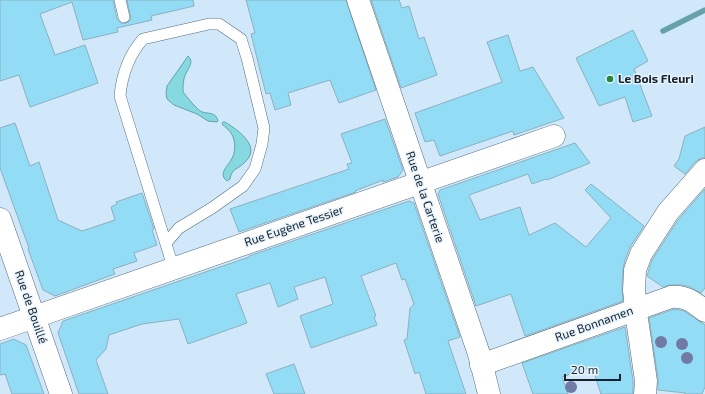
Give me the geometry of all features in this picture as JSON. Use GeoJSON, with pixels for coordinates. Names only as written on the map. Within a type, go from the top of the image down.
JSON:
{"type":"FeatureCollection","features":[{"type":"Feature","properties":{"kind":"street","name":"Rue de la Carterie"},"geometry":{"type":"LineString","coordinates":[[358,0],[479,354],[489,394]]}},
{"type":"Feature","properties":{"kind":"street","name":"Rue Eugène Tessier"},"geometry":{"type":"LineString","coordinates":[[0,329],[554,136]]}},
{"type":"Feature","properties":{"kind":"street"},"geometry":{"type":"LineString","coordinates":[[645,394],[646,381],[634,290],[635,270],[641,254],[668,212],[705,170]]}},
{"type":"Feature","properties":{"kind":"street","name":"Rue de Bouillé"},"geometry":{"type":"LineString","coordinates":[[0,219],[61,394]]}},
{"type":"Feature","properties":{"kind":"street","name":"Rue Bonnamen"},"geometry":{"type":"LineString","coordinates":[[481,365],[675,296],[686,298],[705,310]]}},
{"type":"Feature","properties":{"kind":"lane"},"geometry":{"type":"LineString","coordinates":[[120,0],[124,17]]}},
{"type":"Feature","properties":{"kind":"lane"},"geometry":{"type":"LineString","coordinates":[[166,243],[179,228],[212,208],[243,186],[255,169],[262,144],[264,128],[241,39],[219,24],[209,24],[143,39],[136,47],[121,78],[120,96],[166,243],[174,268]]}},
{"type":"Feature","properties":{"kind":"shaded area"},"geometry":{"type":"Polygon","coordinates":[[[188,56],[191,64],[183,82],[183,92],[200,111],[216,116],[217,122],[208,121],[197,114],[174,105],[167,99],[167,86],[188,56]]]}},
{"type":"Feature","properties":{"kind":"shaded area"},"geometry":{"type":"Polygon","coordinates":[[[223,122],[230,125],[242,134],[250,145],[251,151],[249,157],[244,163],[233,171],[230,179],[227,181],[223,176],[223,173],[233,157],[235,143],[231,133],[222,124],[223,122]]]}},
{"type":"Feature","properties":{"kind":"building"},"geometry":{"type":"Polygon","coordinates":[[[0,0],[113,0],[117,19],[122,24],[131,19],[127,0],[193,0],[194,6],[151,16],[152,20],[117,28],[118,32],[83,40],[72,2],[40,14],[55,55],[85,45],[98,83],[30,107],[19,75],[0,81],[0,0]]]}},
{"type":"Feature","properties":{"kind":"building"},"geometry":{"type":"Polygon","coordinates":[[[246,0],[346,0],[376,90],[339,103],[330,80],[288,93],[291,105],[275,110],[270,93],[266,94],[251,34],[255,33],[246,0]]]}},
{"type":"Feature","properties":{"kind":"building"},"geometry":{"type":"Polygon","coordinates":[[[371,0],[399,0],[402,8],[409,6],[419,39],[424,37],[437,75],[401,88],[371,0]]]}},
{"type":"Feature","properties":{"kind":"building","name":"Le Bois Fleuri"},"geometry":{"type":"Polygon","coordinates":[[[633,30],[648,61],[634,69],[652,116],[633,122],[625,97],[599,106],[576,58],[633,30]]]}},
{"type":"Feature","properties":{"kind":"building"},"geometry":{"type":"Polygon","coordinates":[[[508,35],[520,71],[533,67],[564,118],[514,135],[513,131],[440,156],[434,140],[425,142],[415,113],[502,82],[487,42],[508,35]]]}},
{"type":"Feature","properties":{"kind":"building"},"geometry":{"type":"Polygon","coordinates":[[[385,119],[403,170],[398,177],[383,182],[383,180],[355,191],[356,192],[239,232],[230,209],[349,169],[347,164],[352,163],[341,134],[385,119]]]}},
{"type":"Feature","properties":{"kind":"building"},"geometry":{"type":"Polygon","coordinates":[[[15,123],[30,166],[39,162],[58,220],[82,231],[115,220],[111,207],[117,204],[116,202],[142,193],[154,229],[152,230],[157,245],[134,253],[137,261],[113,269],[115,274],[55,296],[43,290],[0,168],[0,128],[15,123]]]}},
{"type":"Feature","properties":{"kind":"building"},"geometry":{"type":"Polygon","coordinates":[[[705,127],[705,158],[701,158],[696,161],[685,174],[674,166],[679,159],[685,136],[705,127]]]}},
{"type":"Feature","properties":{"kind":"building"},"geometry":{"type":"Polygon","coordinates":[[[575,143],[590,163],[547,180],[546,179],[532,184],[528,174],[469,195],[480,220],[520,207],[529,235],[555,223],[586,247],[611,218],[585,190],[591,184],[644,226],[630,247],[625,260],[622,289],[623,301],[525,336],[511,294],[476,306],[438,194],[440,190],[575,143]]]}},
{"type":"Feature","properties":{"kind":"building"},"geometry":{"type":"Polygon","coordinates":[[[705,189],[705,288],[701,293],[690,287],[682,285],[670,285],[663,287],[647,276],[652,260],[678,220],[705,189]]]}},
{"type":"Feature","properties":{"kind":"building"},"geometry":{"type":"Polygon","coordinates":[[[409,201],[414,203],[460,337],[448,341],[466,394],[426,394],[419,372],[415,374],[404,340],[407,339],[410,308],[414,304],[405,279],[402,280],[396,263],[361,276],[376,316],[374,317],[377,325],[311,348],[300,316],[333,304],[325,277],[294,287],[298,299],[278,307],[270,283],[236,294],[247,323],[188,344],[179,319],[142,324],[109,335],[106,349],[96,360],[108,394],[79,394],[58,333],[63,321],[409,201]]]}},
{"type":"Feature","properties":{"kind":"building"},"geometry":{"type":"Polygon","coordinates":[[[674,309],[684,311],[705,325],[705,387],[702,394],[685,394],[658,390],[658,379],[649,318],[674,309]]]}},
{"type":"Feature","properties":{"kind":"building"},"geometry":{"type":"Polygon","coordinates":[[[625,327],[633,381],[633,394],[601,394],[592,367],[562,377],[568,394],[533,394],[522,363],[625,327]]]}},
{"type":"Feature","properties":{"kind":"building"},"geometry":{"type":"Polygon","coordinates":[[[14,339],[26,345],[44,394],[12,394],[5,374],[0,375],[0,344],[14,339]]]}},
{"type":"Feature","properties":{"kind":"building"},"geometry":{"type":"Polygon","coordinates":[[[294,364],[305,394],[274,394],[266,374],[294,364]]]}},
{"type":"Feature","properties":{"kind":"waterway"},"geometry":{"type":"LineString","coordinates":[[663,31],[705,10]]}},
{"type":"Feature","properties":{"kind":"place","name":"Le Bois Fleuri"},"geometry":{"type":"Point","coordinates":[610,79]}}]}
